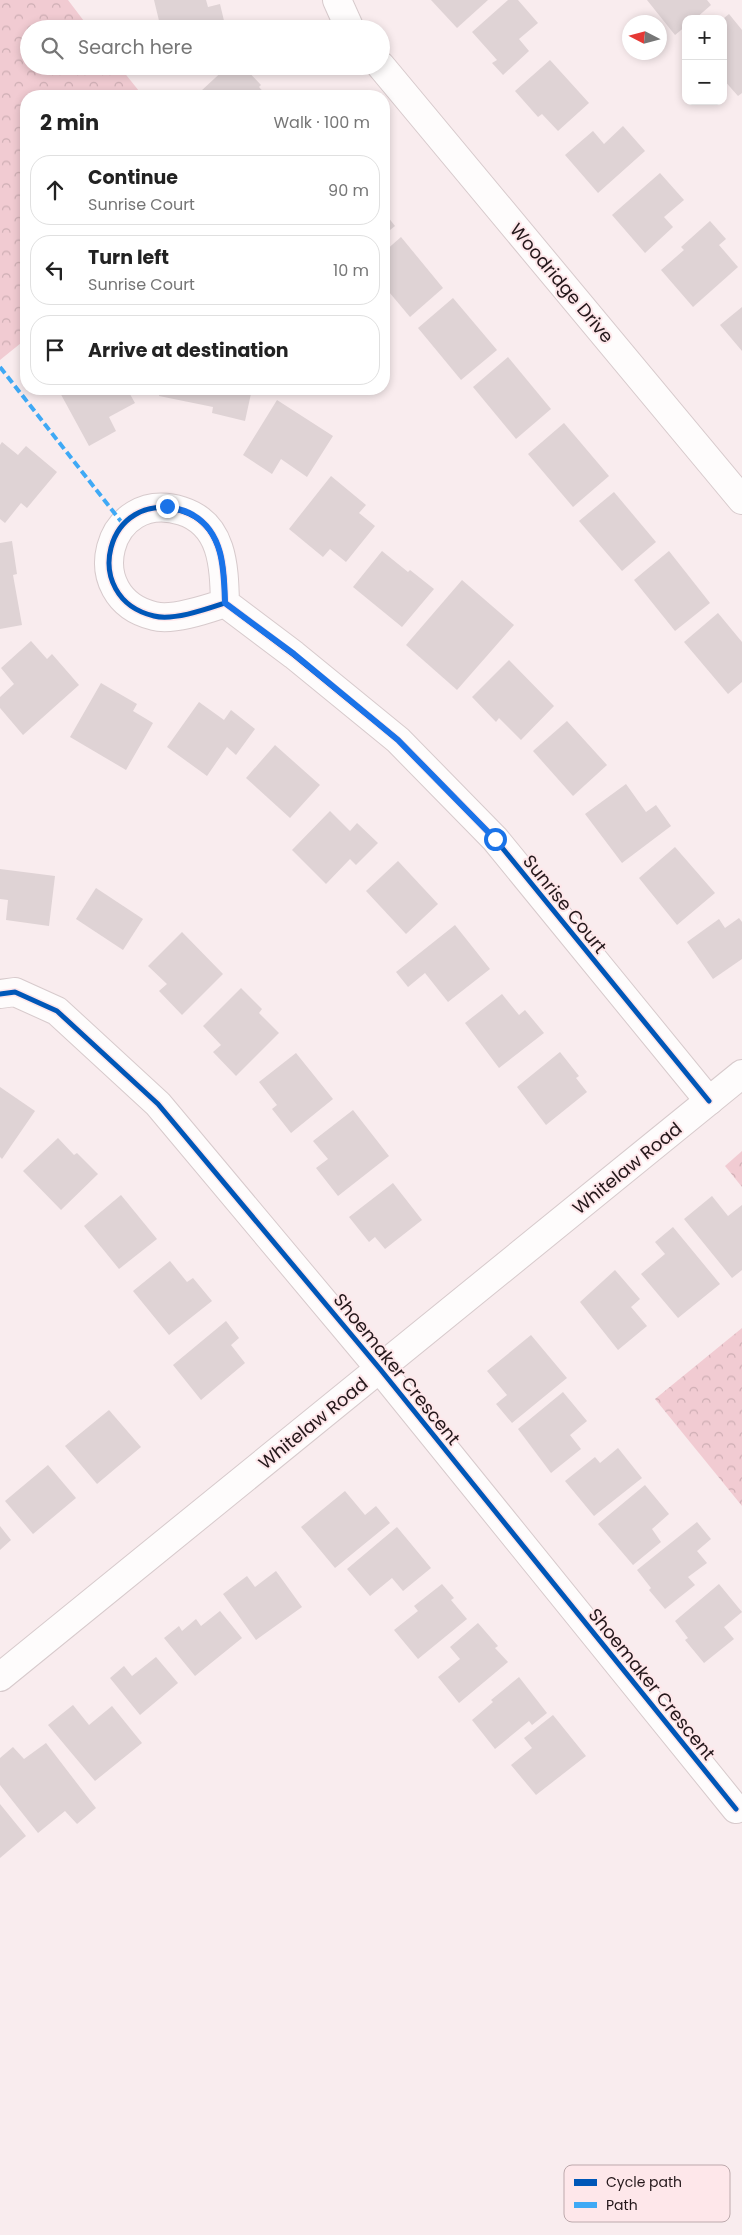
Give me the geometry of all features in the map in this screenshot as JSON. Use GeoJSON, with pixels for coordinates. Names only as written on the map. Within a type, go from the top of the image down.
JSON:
{"type":"FeatureCollection","features":[{"type":"Feature","properties":{"kind":"street"},"geometry":{"type":"LineString","coordinates":[[337,0],[346,20]]}},
{"type":"Feature","properties":{"kind":"street","name":"Woodridge Drive"},"geometry":{"type":"LineString","coordinates":[[388,75],[742,500]]}},
{"type":"Feature","properties":{"kind":"street"},"geometry":{"type":"LineString","coordinates":[[167,506],[192,514],[207,525],[219,547],[224,575],[225,603],[202,611],[155,617],[133,608],[118,595],[110,577],[108,558],[113,539],[123,524],[132,516],[147,508],[167,506]]}},
{"type":"Feature","properties":{"kind":"street","name":"Sunrise Court"},"geometry":{"type":"LineString","coordinates":[[225,603],[294,654],[398,740],[495,839],[709,1101]]}},
{"type":"Feature","properties":{"kind":"street","name":"Shoemaker Crescent"},"geometry":{"type":"LineString","coordinates":[[0,994],[15,992],[58,1011],[158,1104],[380,1369],[736,1809]]}},
{"type":"Feature","properties":{"kind":"street","name":"Whitelaw Road"},"geometry":{"type":"LineString","coordinates":[[0,1677],[742,1074]]}},
{"type":"Feature","properties":{"kind":"green space"},"geometry":{"type":"Polygon","coordinates":[[[0,0],[68,0],[83,20],[20,20],[20,75],[126,75],[138,90],[20,90],[20,344],[0,360],[0,0]]]}},
{"type":"Feature","properties":{"kind":"green space"},"geometry":{"type":"Polygon","coordinates":[[[742,1151],[742,1187],[725,1166],[742,1151]]]}},
{"type":"Feature","properties":{"kind":"green space"},"geometry":{"type":"Polygon","coordinates":[[[742,1328],[742,1506],[655,1399],[742,1328]]]}},
{"type":"Feature","properties":{"kind":"building"},"geometry":{"type":"Polygon","coordinates":[[[154,0],[206,0],[208,7],[220,4],[224,20],[159,20],[154,0]]]}},
{"type":"Feature","properties":{"kind":"building"},"geometry":{"type":"Polygon","coordinates":[[[431,0],[488,0],[457,28],[431,0]]]}},
{"type":"Feature","properties":{"kind":"building"},"geometry":{"type":"Polygon","coordinates":[[[508,0],[518,0],[538,23],[519,39],[529,51],[503,75],[492,63],[497,60],[472,32],[508,0]]]}},
{"type":"Feature","properties":{"kind":"building"},"geometry":{"type":"Polygon","coordinates":[[[647,0],[707,0],[711,5],[700,15],[682,15],[682,29],[675,35],[667,25],[667,15],[659,15],[647,0]]]}},
{"type":"Feature","properties":{"kind":"building"},"geometry":{"type":"Polygon","coordinates":[[[729,14],[742,30],[742,93],[738,96],[727,84],[727,16],[729,14]]]}},
{"type":"Feature","properties":{"kind":"building"},"geometry":{"type":"Polygon","coordinates":[[[550,60],[589,103],[558,131],[542,114],[538,117],[515,91],[550,60]]]}},
{"type":"Feature","properties":{"kind":"building"},"geometry":{"type":"Polygon","coordinates":[[[218,75],[252,75],[261,85],[259,87],[262,90],[202,90],[218,75]]]}},
{"type":"Feature","properties":{"kind":"building"},"geometry":{"type":"Polygon","coordinates":[[[623,126],[645,151],[598,193],[565,155],[593,131],[604,144],[623,126]]]}},
{"type":"Feature","properties":{"kind":"building"},"geometry":{"type":"Polygon","coordinates":[[[660,173],[684,200],[664,217],[673,227],[645,253],[612,215],[660,173]]]}},
{"type":"Feature","properties":{"kind":"building"},"geometry":{"type":"Polygon","coordinates":[[[390,220],[395,226],[390,230],[390,220]]]}},
{"type":"Feature","properties":{"kind":"building"},"geometry":{"type":"Polygon","coordinates":[[[710,221],[726,239],[719,245],[738,267],[693,307],[661,270],[684,250],[681,247],[710,221]]]}},
{"type":"Feature","properties":{"kind":"building"},"geometry":{"type":"Polygon","coordinates":[[[401,237],[443,288],[410,317],[390,293],[390,247],[401,237]]]}},
{"type":"Feature","properties":{"kind":"building"},"geometry":{"type":"Polygon","coordinates":[[[453,298],[497,350],[461,380],[418,328],[453,298]]]}},
{"type":"Feature","properties":{"kind":"building"},"geometry":{"type":"Polygon","coordinates":[[[742,307],[742,351],[720,325],[742,307]]]}},
{"type":"Feature","properties":{"kind":"building"},"geometry":{"type":"Polygon","coordinates":[[[508,357],[551,409],[516,439],[473,387],[508,357]]]}},
{"type":"Feature","properties":{"kind":"building"},"geometry":{"type":"Polygon","coordinates":[[[61,395],[130,395],[135,403],[109,417],[116,431],[89,446],[61,395]]]}},
{"type":"Feature","properties":{"kind":"building"},"geometry":{"type":"Polygon","coordinates":[[[251,395],[245,421],[212,413],[213,407],[159,396],[251,395]]]}},
{"type":"Feature","properties":{"kind":"building"},"geometry":{"type":"Polygon","coordinates":[[[277,400],[333,436],[307,477],[281,459],[272,474],[243,455],[277,400]]]}},
{"type":"Feature","properties":{"kind":"building"},"geometry":{"type":"Polygon","coordinates":[[[564,423],[609,476],[573,507],[528,454],[564,423]]]}},
{"type":"Feature","properties":{"kind":"building"},"geometry":{"type":"Polygon","coordinates":[[[2,442],[18,455],[26,446],[57,472],[27,508],[21,503],[5,523],[0,519],[0,445],[2,442]]]}},
{"type":"Feature","properties":{"kind":"building"},"geometry":{"type":"Polygon","coordinates":[[[331,476],[366,505],[359,513],[375,526],[346,562],[330,549],[323,557],[289,529],[331,476]]]}},
{"type":"Feature","properties":{"kind":"building"},"geometry":{"type":"Polygon","coordinates":[[[614,492],[656,542],[622,571],[579,521],[614,492]]]}},
{"type":"Feature","properties":{"kind":"building"},"geometry":{"type":"Polygon","coordinates":[[[12,541],[17,574],[13,575],[22,625],[0,629],[0,543],[12,541]]]}},
{"type":"Feature","properties":{"kind":"building"},"geometry":{"type":"Polygon","coordinates":[[[382,551],[408,572],[410,570],[434,589],[402,627],[353,587],[382,551]]]}},
{"type":"Feature","properties":{"kind":"building"},"geometry":{"type":"Polygon","coordinates":[[[669,551],[710,603],[675,631],[634,580],[669,551]]]}},
{"type":"Feature","properties":{"kind":"building"},"geometry":{"type":"Polygon","coordinates":[[[462,580],[514,625],[457,690],[406,645],[462,580]]]}},
{"type":"Feature","properties":{"kind":"building"},"geometry":{"type":"Polygon","coordinates":[[[718,613],[742,642],[742,682],[728,694],[684,642],[718,613]]]}},
{"type":"Feature","properties":{"kind":"building"},"geometry":{"type":"Polygon","coordinates":[[[31,641],[47,659],[52,654],[79,685],[23,735],[0,708],[0,697],[14,684],[1,668],[31,641]]]}},
{"type":"Feature","properties":{"kind":"building"},"geometry":{"type":"Polygon","coordinates":[[[509,660],[554,706],[521,740],[499,718],[496,722],[472,697],[509,660]]]}},
{"type":"Feature","properties":{"kind":"building"},"geometry":{"type":"Polygon","coordinates":[[[101,683],[137,704],[133,711],[153,723],[126,770],[70,737],[101,683]]]}},
{"type":"Feature","properties":{"kind":"building"},"geometry":{"type":"Polygon","coordinates":[[[199,702],[224,720],[231,710],[255,729],[236,755],[227,747],[207,776],[167,747],[199,702]]]}},
{"type":"Feature","properties":{"kind":"building"},"geometry":{"type":"Polygon","coordinates":[[[567,721],[607,765],[573,796],[533,751],[567,721]]]}},
{"type":"Feature","properties":{"kind":"building"},"geometry":{"type":"Polygon","coordinates":[[[275,745],[320,785],[290,818],[246,778],[275,745]]]}},
{"type":"Feature","properties":{"kind":"building"},"geometry":{"type":"Polygon","coordinates":[[[626,784],[646,812],[656,805],[671,826],[622,863],[585,814],[626,784]]]}},
{"type":"Feature","properties":{"kind":"building"},"geometry":{"type":"Polygon","coordinates":[[[330,811],[350,831],[357,823],[378,843],[356,865],[350,859],[326,884],[292,850],[330,811]]]}},
{"type":"Feature","properties":{"kind":"building"},"geometry":{"type":"Polygon","coordinates":[[[675,847],[715,893],[677,925],[639,878],[675,847]]]}},
{"type":"Feature","properties":{"kind":"building"},"geometry":{"type":"Polygon","coordinates":[[[398,861],[438,904],[406,934],[366,891],[398,861]]]}},
{"type":"Feature","properties":{"kind":"building"},"geometry":{"type":"Polygon","coordinates":[[[0,869],[55,876],[49,926],[6,920],[8,900],[0,899],[0,869]]]}},
{"type":"Feature","properties":{"kind":"building"},"geometry":{"type":"Polygon","coordinates":[[[96,888],[143,919],[123,950],[76,919],[96,888]]]}},
{"type":"Feature","properties":{"kind":"building"},"geometry":{"type":"Polygon","coordinates":[[[739,918],[742,922],[742,959],[713,979],[687,942],[719,919],[725,928],[739,918]]]}},
{"type":"Feature","properties":{"kind":"building"},"geometry":{"type":"Polygon","coordinates":[[[455,925],[490,969],[448,1002],[425,973],[408,987],[396,972],[455,925]]]}},
{"type":"Feature","properties":{"kind":"building"},"geometry":{"type":"Polygon","coordinates":[[[182,932],[223,974],[182,1015],[159,991],[167,984],[148,966],[182,932]]]}},
{"type":"Feature","properties":{"kind":"building"},"geometry":{"type":"Polygon","coordinates":[[[241,988],[262,1009],[259,1013],[279,1033],[236,1076],[213,1052],[221,1045],[203,1026],[241,988]]]}},
{"type":"Feature","properties":{"kind":"building"},"geometry":{"type":"Polygon","coordinates":[[[502,994],[519,1015],[525,1010],[544,1033],[499,1068],[465,1023],[502,994]]]}},
{"type":"Feature","properties":{"kind":"building"},"geometry":{"type":"Polygon","coordinates":[[[560,1052],[579,1076],[576,1078],[587,1092],[546,1125],[517,1087],[560,1052]]]}},
{"type":"Feature","properties":{"kind":"building"},"geometry":{"type":"Polygon","coordinates":[[[296,1053],[333,1099],[291,1133],[272,1109],[277,1105],[259,1082],[296,1053]]]}},
{"type":"Feature","properties":{"kind":"building"},"geometry":{"type":"Polygon","coordinates":[[[0,1087],[35,1111],[2,1159],[0,1157],[0,1087]]]}},
{"type":"Feature","properties":{"kind":"building"},"geometry":{"type":"Polygon","coordinates":[[[353,1110],[389,1156],[338,1196],[316,1168],[328,1159],[313,1141],[353,1110]]]}},
{"type":"Feature","properties":{"kind":"building"},"geometry":{"type":"Polygon","coordinates":[[[58,1138],[74,1155],[77,1153],[98,1174],[61,1210],[23,1171],[58,1138]]]}},
{"type":"Feature","properties":{"kind":"building"},"geometry":{"type":"Polygon","coordinates":[[[393,1183],[422,1220],[385,1249],[375,1237],[369,1242],[349,1217],[393,1183]]]}},
{"type":"Feature","properties":{"kind":"building"},"geometry":{"type":"Polygon","coordinates":[[[121,1195],[157,1239],[119,1269],[84,1226],[121,1195]]]}},
{"type":"Feature","properties":{"kind":"building"},"geometry":{"type":"Polygon","coordinates":[[[712,1196],[728,1216],[742,1205],[742,1270],[732,1278],[684,1219],[712,1196]]]}},
{"type":"Feature","properties":{"kind":"building"},"geometry":{"type":"Polygon","coordinates":[[[673,1227],[720,1284],[678,1318],[641,1274],[665,1254],[655,1242],[673,1227]]]}},
{"type":"Feature","properties":{"kind":"building"},"geometry":{"type":"Polygon","coordinates":[[[170,1261],[187,1282],[193,1278],[212,1301],[169,1335],[133,1291],[170,1261]]]}},
{"type":"Feature","properties":{"kind":"building"},"geometry":{"type":"Polygon","coordinates":[[[615,1270],[640,1299],[631,1307],[647,1326],[618,1350],[580,1302],[615,1270]]]}},
{"type":"Feature","properties":{"kind":"building"},"geometry":{"type":"Polygon","coordinates":[[[226,1321],[239,1338],[231,1345],[245,1363],[201,1400],[173,1365],[226,1321]]]}},
{"type":"Feature","properties":{"kind":"building"},"geometry":{"type":"Polygon","coordinates":[[[531,1335],[567,1378],[512,1423],[496,1404],[507,1395],[487,1371],[531,1335]]]}},
{"type":"Feature","properties":{"kind":"building"},"geometry":{"type":"Polygon","coordinates":[[[563,1392],[587,1421],[570,1435],[581,1449],[551,1473],[518,1429],[563,1392]]]}},
{"type":"Feature","properties":{"kind":"building"},"geometry":{"type":"Polygon","coordinates":[[[109,1410],[141,1447],[97,1484],[65,1446],[109,1410]]]}},
{"type":"Feature","properties":{"kind":"building"},"geometry":{"type":"Polygon","coordinates":[[[618,1448],[642,1478],[594,1516],[565,1481],[595,1457],[600,1463],[618,1448]]]}},
{"type":"Feature","properties":{"kind":"building"},"geometry":{"type":"Polygon","coordinates":[[[48,1465],[76,1498],[33,1534],[5,1501],[48,1465]]]}},
{"type":"Feature","properties":{"kind":"building"},"geometry":{"type":"Polygon","coordinates":[[[645,1485],[669,1514],[652,1529],[661,1542],[633,1565],[598,1524],[645,1485]]]}},
{"type":"Feature","properties":{"kind":"building"},"geometry":{"type":"Polygon","coordinates":[[[345,1491],[365,1515],[376,1506],[390,1523],[335,1568],[301,1527],[345,1491]]]}},
{"type":"Feature","properties":{"kind":"building"},"geometry":{"type":"Polygon","coordinates":[[[697,1522],[711,1539],[697,1551],[707,1563],[688,1577],[695,1585],[665,1609],[649,1590],[651,1588],[637,1570],[697,1522]]]}},
{"type":"Feature","properties":{"kind":"building"},"geometry":{"type":"Polygon","coordinates":[[[0,1526],[11,1540],[0,1550],[0,1526]]]}},
{"type":"Feature","properties":{"kind":"building"},"geometry":{"type":"Polygon","coordinates":[[[397,1527],[431,1568],[403,1591],[392,1578],[370,1596],[347,1569],[397,1527]]]}},
{"type":"Feature","properties":{"kind":"building"},"geometry":{"type":"Polygon","coordinates":[[[276,1571],[302,1607],[256,1640],[223,1594],[247,1576],[255,1587],[276,1571]]]}},
{"type":"Feature","properties":{"kind":"building"},"geometry":{"type":"Polygon","coordinates":[[[442,1584],[454,1598],[451,1600],[467,1619],[418,1659],[394,1630],[418,1611],[414,1606],[442,1584]]]}},
{"type":"Feature","properties":{"kind":"building"},"geometry":{"type":"Polygon","coordinates":[[[719,1584],[742,1612],[724,1627],[734,1639],[704,1663],[685,1640],[688,1638],[675,1621],[719,1584]]]}},
{"type":"Feature","properties":{"kind":"building"},"geometry":{"type":"Polygon","coordinates":[[[220,1611],[242,1638],[195,1676],[164,1638],[179,1626],[182,1631],[196,1619],[201,1626],[220,1611]]]}},
{"type":"Feature","properties":{"kind":"building"},"geometry":{"type":"Polygon","coordinates":[[[478,1623],[498,1646],[495,1648],[508,1662],[459,1703],[438,1677],[460,1659],[450,1647],[478,1623]]]}},
{"type":"Feature","properties":{"kind":"building"},"geometry":{"type":"Polygon","coordinates":[[[156,1657],[178,1683],[140,1715],[110,1678],[124,1666],[132,1676],[156,1657]]]}},
{"type":"Feature","properties":{"kind":"building"},"geometry":{"type":"Polygon","coordinates":[[[519,1677],[547,1713],[532,1725],[529,1721],[495,1749],[472,1720],[493,1702],[491,1700],[519,1677]]]}},
{"type":"Feature","properties":{"kind":"building"},"geometry":{"type":"Polygon","coordinates":[[[73,1705],[89,1725],[112,1706],[142,1743],[95,1781],[48,1725],[73,1705]]]}},
{"type":"Feature","properties":{"kind":"building"},"geometry":{"type":"Polygon","coordinates":[[[553,1715],[586,1756],[536,1795],[511,1765],[532,1748],[524,1738],[553,1715]]]}},
{"type":"Feature","properties":{"kind":"building"},"geometry":{"type":"Polygon","coordinates":[[[46,1743],[96,1808],[77,1824],[65,1811],[38,1833],[0,1785],[0,1758],[13,1747],[24,1759],[46,1743]]]}},
{"type":"Feature","properties":{"kind":"building"},"geometry":{"type":"Polygon","coordinates":[[[0,1804],[26,1836],[0,1858],[0,1804]]]}},
{"type":"Feature","properties":{"kind":"marked path"},"geometry":{"type":"LineString","coordinates":[[0,367],[20,393]]}},
{"type":"Feature","properties":{"kind":"marked path"},"geometry":{"type":"LineString","coordinates":[[22,395],[123,524]]}},
{"type":"Feature","properties":{"kind":"cycle path"},"geometry":{"type":"LineString","coordinates":[[225,603],[190,614],[171,617],[154,616],[130,605],[116,589],[109,569],[111,548],[120,529],[135,515],[156,508],[182,511],[196,517],[206,526],[213,536],[222,561],[225,603],[294,655],[398,740],[495,839],[709,1101]]}},
{"type":"Feature","properties":{"kind":"cycle path"},"geometry":{"type":"LineString","coordinates":[[0,994],[15,992],[57,1011],[158,1104],[380,1369],[736,1809]]}},
{"type":"Feature","properties":{"kind":"route"},"geometry":{"type":"LineString","coordinates":[[167,506],[192,514],[207,525],[219,547],[224,575],[225,603],[294,654],[398,740],[495,839]]}}]}
